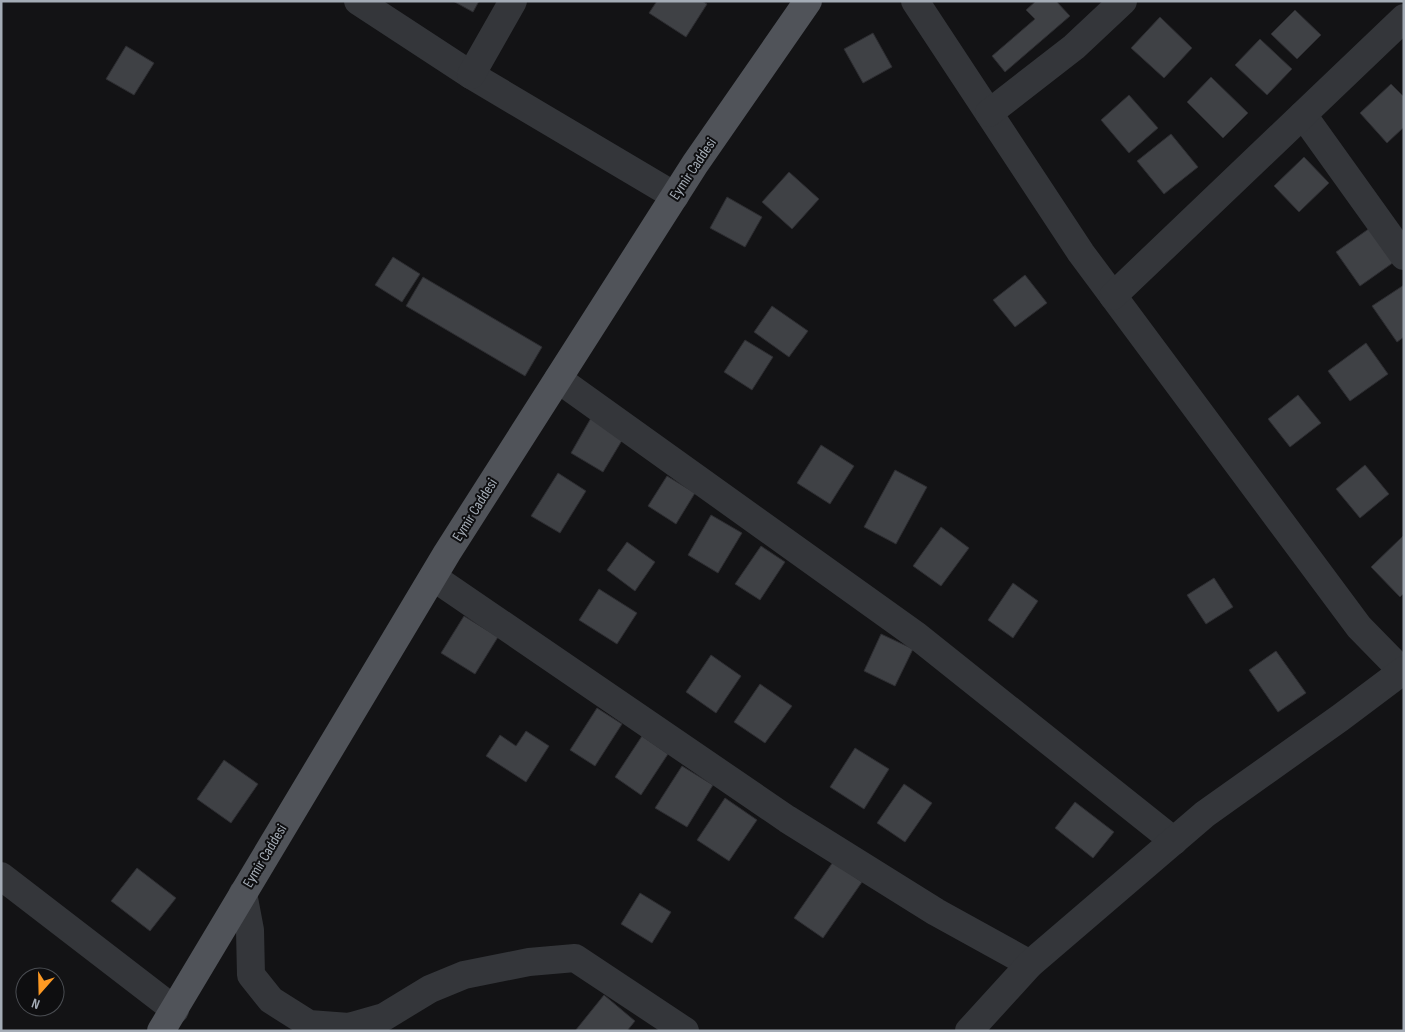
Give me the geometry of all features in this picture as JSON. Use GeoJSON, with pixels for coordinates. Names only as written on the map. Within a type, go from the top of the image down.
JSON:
{"type":"FeatureCollection","features":[{"type":"Feature","properties":{"kind":"main road","name":"Eymir Caddesi"},"geometry":{"type":"LineString","coordinates":[[168,1020],[433,577],[675,196],[808,1]]}},
{"type":"Feature","properties":{"kind":"street"},"geometry":{"type":"LineString","coordinates":[[358,1],[471,75],[675,196]]}},
{"type":"Feature","properties":{"kind":"street"},"geometry":{"type":"LineString","coordinates":[[471,75],[513,1]]}},
{"type":"Feature","properties":{"kind":"street"},"geometry":{"type":"LineString","coordinates":[[915,1],[1081,253],[1359,627],[1403,671],[1205,814],[1030,964],[969,1031]]}},
{"type":"Feature","properties":{"kind":"street"},"geometry":{"type":"LineString","coordinates":[[989,113],[1074,48],[1123,1]]}},
{"type":"Feature","properties":{"kind":"street"},"geometry":{"type":"LineString","coordinates":[[1400,1],[1404,5]]}},
{"type":"Feature","properties":{"kind":"street"},"geometry":{"type":"LineString","coordinates":[[1113,296],[1404,18]]}},
{"type":"Feature","properties":{"kind":"street"},"geometry":{"type":"LineString","coordinates":[[1303,116],[1404,256]]}},
{"type":"Feature","properties":{"kind":"street"},"geometry":{"type":"LineString","coordinates":[[558,379],[918,636],[1174,841]]}},
{"type":"Feature","properties":{"kind":"street"},"geometry":{"type":"LineString","coordinates":[[433,577],[787,818],[936,912],[1030,964]]}},
{"type":"Feature","properties":{"kind":"street"},"geometry":{"type":"LineString","coordinates":[[1,876],[168,1020]]}},
{"type":"Feature","properties":{"kind":"street"},"geometry":{"type":"LineString","coordinates":[[243,893],[250,930],[251,975],[271,1000],[308,1024],[349,1027],[384,1017],[430,989],[464,975],[529,962],[575,958],[684,1031]]}},
{"type":"Feature","properties":{"kind":"building"},"geometry":{"type":"Polygon","coordinates":[[[453,1],[479,1],[473,12],[453,1]]]}},
{"type":"Feature","properties":{"kind":"building"},"geometry":{"type":"Polygon","coordinates":[[[657,1],[702,1],[707,4],[686,37],[649,13],[657,1]]]}},
{"type":"Feature","properties":{"kind":"building"},"geometry":{"type":"Polygon","coordinates":[[[1036,1],[1056,1],[1070,16],[1005,72],[992,56],[1035,19],[1026,10],[1036,1]]]}},
{"type":"Feature","properties":{"kind":"building"},"geometry":{"type":"Polygon","coordinates":[[[1295,10],[1321,35],[1297,59],[1271,34],[1295,10]]]}},
{"type":"Feature","properties":{"kind":"building"},"geometry":{"type":"Polygon","coordinates":[[[1160,17],[1192,48],[1164,78],[1131,48],[1160,17]]]}},
{"type":"Feature","properties":{"kind":"building"},"geometry":{"type":"Polygon","coordinates":[[[873,33],[892,67],[863,83],[844,49],[873,33]]]}},
{"type":"Feature","properties":{"kind":"building"},"geometry":{"type":"Polygon","coordinates":[[[1260,39],[1292,69],[1267,95],[1235,65],[1260,39]]]}},
{"type":"Feature","properties":{"kind":"building"},"geometry":{"type":"Polygon","coordinates":[[[126,46],[154,63],[134,95],[106,79],[126,46]]]}},
{"type":"Feature","properties":{"kind":"building"},"geometry":{"type":"Polygon","coordinates":[[[1211,77],[1248,113],[1223,138],[1187,102],[1211,77]]]}},
{"type":"Feature","properties":{"kind":"building"},"geometry":{"type":"Polygon","coordinates":[[[1391,84],[1404,97],[1404,127],[1387,143],[1360,113],[1391,84]]]}},
{"type":"Feature","properties":{"kind":"building"},"geometry":{"type":"Polygon","coordinates":[[[1129,95],[1158,128],[1129,153],[1101,120],[1129,95]]]}},
{"type":"Feature","properties":{"kind":"building"},"geometry":{"type":"Polygon","coordinates":[[[1171,134],[1198,167],[1164,194],[1137,161],[1171,134]]]}},
{"type":"Feature","properties":{"kind":"building"},"geometry":{"type":"Polygon","coordinates":[[[1304,157],[1329,183],[1299,212],[1274,186],[1304,157]]]}},
{"type":"Feature","properties":{"kind":"building"},"geometry":{"type":"Polygon","coordinates":[[[789,172],[819,199],[792,229],[762,202],[789,172]]]}},
{"type":"Feature","properties":{"kind":"building"},"geometry":{"type":"Polygon","coordinates":[[[727,197],[762,217],[745,247],[710,228],[727,197]]]}},
{"type":"Feature","properties":{"kind":"building"},"geometry":{"type":"Polygon","coordinates":[[[1370,228],[1394,262],[1360,286],[1336,252],[1370,228]]]}},
{"type":"Feature","properties":{"kind":"building"},"geometry":{"type":"Polygon","coordinates":[[[393,257],[420,274],[402,302],[375,285],[393,257]]]}},
{"type":"Feature","properties":{"kind":"building"},"geometry":{"type":"Polygon","coordinates":[[[1025,275],[1047,303],[1015,327],[993,300],[1025,275]]]}},
{"type":"Feature","properties":{"kind":"building"},"geometry":{"type":"Polygon","coordinates":[[[423,277],[542,347],[525,376],[406,306],[423,277]]]}},
{"type":"Feature","properties":{"kind":"building"},"geometry":{"type":"Polygon","coordinates":[[[1404,285],[1404,337],[1397,342],[1372,306],[1404,285]]]}},
{"type":"Feature","properties":{"kind":"building"},"geometry":{"type":"Polygon","coordinates":[[[772,306],[808,331],[789,357],[754,332],[772,306]]]}},
{"type":"Feature","properties":{"kind":"building"},"geometry":{"type":"Polygon","coordinates":[[[745,340],[773,357],[752,390],[724,372],[745,340]]]}},
{"type":"Feature","properties":{"kind":"building"},"geometry":{"type":"Polygon","coordinates":[[[1366,343],[1388,374],[1350,401],[1328,371],[1366,343]]]}},
{"type":"Feature","properties":{"kind":"building"},"geometry":{"type":"Polygon","coordinates":[[[1298,395],[1321,423],[1290,447],[1268,419],[1298,395]]]}},
{"type":"Feature","properties":{"kind":"building"},"geometry":{"type":"Polygon","coordinates":[[[591,418],[624,437],[603,472],[571,453],[591,418]]]}},
{"type":"Feature","properties":{"kind":"building"},"geometry":{"type":"Polygon","coordinates":[[[821,445],[854,466],[830,504],[797,483],[821,445]]]}},
{"type":"Feature","properties":{"kind":"building"},"geometry":{"type":"Polygon","coordinates":[[[1365,465],[1389,494],[1360,518],[1336,489],[1365,465]]]}},
{"type":"Feature","properties":{"kind":"building"},"geometry":{"type":"Polygon","coordinates":[[[895,470],[927,487],[896,544],[864,527],[895,470]]]}},
{"type":"Feature","properties":{"kind":"building"},"geometry":{"type":"Polygon","coordinates":[[[558,473],[586,491],[560,533],[531,516],[558,473]]]}},
{"type":"Feature","properties":{"kind":"building"},"geometry":{"type":"Polygon","coordinates":[[[667,476],[695,493],[676,524],[648,506],[667,476]]]}},
{"type":"Feature","properties":{"kind":"building"},"geometry":{"type":"Polygon","coordinates":[[[711,515],[742,533],[718,573],[688,555],[711,515]]]}},
{"type":"Feature","properties":{"kind":"building"},"geometry":{"type":"Polygon","coordinates":[[[941,527],[969,548],[941,586],[913,566],[941,527]]]}},
{"type":"Feature","properties":{"kind":"building"},"geometry":{"type":"Polygon","coordinates":[[[1403,536],[1404,593],[1400,597],[1371,567],[1403,536]]]}},
{"type":"Feature","properties":{"kind":"building"},"geometry":{"type":"Polygon","coordinates":[[[627,542],[655,562],[635,591],[607,570],[627,542]]]}},
{"type":"Feature","properties":{"kind":"building"},"geometry":{"type":"Polygon","coordinates":[[[761,546],[785,562],[760,600],[735,584],[761,546]]]}},
{"type":"Feature","properties":{"kind":"building"},"geometry":{"type":"Polygon","coordinates":[[[1214,578],[1233,607],[1206,624],[1187,595],[1214,578]]]}},
{"type":"Feature","properties":{"kind":"building"},"geometry":{"type":"Polygon","coordinates":[[[1013,583],[1038,601],[1013,638],[988,620],[1013,583]]]}},
{"type":"Feature","properties":{"kind":"building"},"geometry":{"type":"Polygon","coordinates":[[[599,589],[637,613],[617,644],[579,620],[599,589]]]}},
{"type":"Feature","properties":{"kind":"building"},"geometry":{"type":"Polygon","coordinates":[[[464,616],[498,637],[475,674],[441,653],[464,616]]]}},
{"type":"Feature","properties":{"kind":"building"},"geometry":{"type":"Polygon","coordinates":[[[881,634],[913,649],[895,686],[864,671],[881,634]]]}},
{"type":"Feature","properties":{"kind":"building"},"geometry":{"type":"Polygon","coordinates":[[[1276,651],[1306,693],[1278,712],[1249,670],[1276,651]]]}},
{"type":"Feature","properties":{"kind":"building"},"geometry":{"type":"Polygon","coordinates":[[[711,655],[741,676],[716,713],[686,692],[711,655]]]}},
{"type":"Feature","properties":{"kind":"building"},"geometry":{"type":"Polygon","coordinates":[[[760,684],[792,706],[765,743],[734,722],[760,684]]]}},
{"type":"Feature","properties":{"kind":"building"},"geometry":{"type":"Polygon","coordinates":[[[597,708],[622,724],[595,766],[570,750],[597,708]]]}},
{"type":"Feature","properties":{"kind":"building"},"geometry":{"type":"Polygon","coordinates":[[[526,731],[549,746],[526,782],[486,756],[500,735],[516,746],[526,731]]]}},
{"type":"Feature","properties":{"kind":"building"},"geometry":{"type":"Polygon","coordinates":[[[642,736],[668,754],[641,795],[615,777],[642,736]]]}},
{"type":"Feature","properties":{"kind":"building"},"geometry":{"type":"Polygon","coordinates":[[[855,748],[889,769],[864,809],[830,787],[855,748]]]}},
{"type":"Feature","properties":{"kind":"building"},"geometry":{"type":"Polygon","coordinates":[[[224,760],[258,784],[231,823],[197,799],[224,760]]]}},
{"type":"Feature","properties":{"kind":"building"},"geometry":{"type":"Polygon","coordinates":[[[682,766],[713,785],[687,827],[655,808],[682,766]]]}},
{"type":"Feature","properties":{"kind":"building"},"geometry":{"type":"Polygon","coordinates":[[[904,784],[932,803],[905,842],[877,823],[904,784]]]}},
{"type":"Feature","properties":{"kind":"building"},"geometry":{"type":"Polygon","coordinates":[[[725,798],[757,820],[729,861],[697,840],[725,798]]]}},
{"type":"Feature","properties":{"kind":"building"},"geometry":{"type":"Polygon","coordinates":[[[1075,802],[1114,832],[1093,858],[1055,828],[1075,802]]]}},
{"type":"Feature","properties":{"kind":"building"},"geometry":{"type":"Polygon","coordinates":[[[833,862],[862,882],[823,938],[794,918],[833,862]]]}},
{"type":"Feature","properties":{"kind":"building"},"geometry":{"type":"Polygon","coordinates":[[[137,868],[176,898],[150,931],[111,901],[137,868]]]}},
{"type":"Feature","properties":{"kind":"building"},"geometry":{"type":"Polygon","coordinates":[[[640,893],[671,912],[652,943],[621,924],[640,893]]]}},
{"type":"Feature","properties":{"kind":"building"},"geometry":{"type":"Polygon","coordinates":[[[604,995],[635,1021],[627,1031],[575,1031],[604,995]]]}}]}
